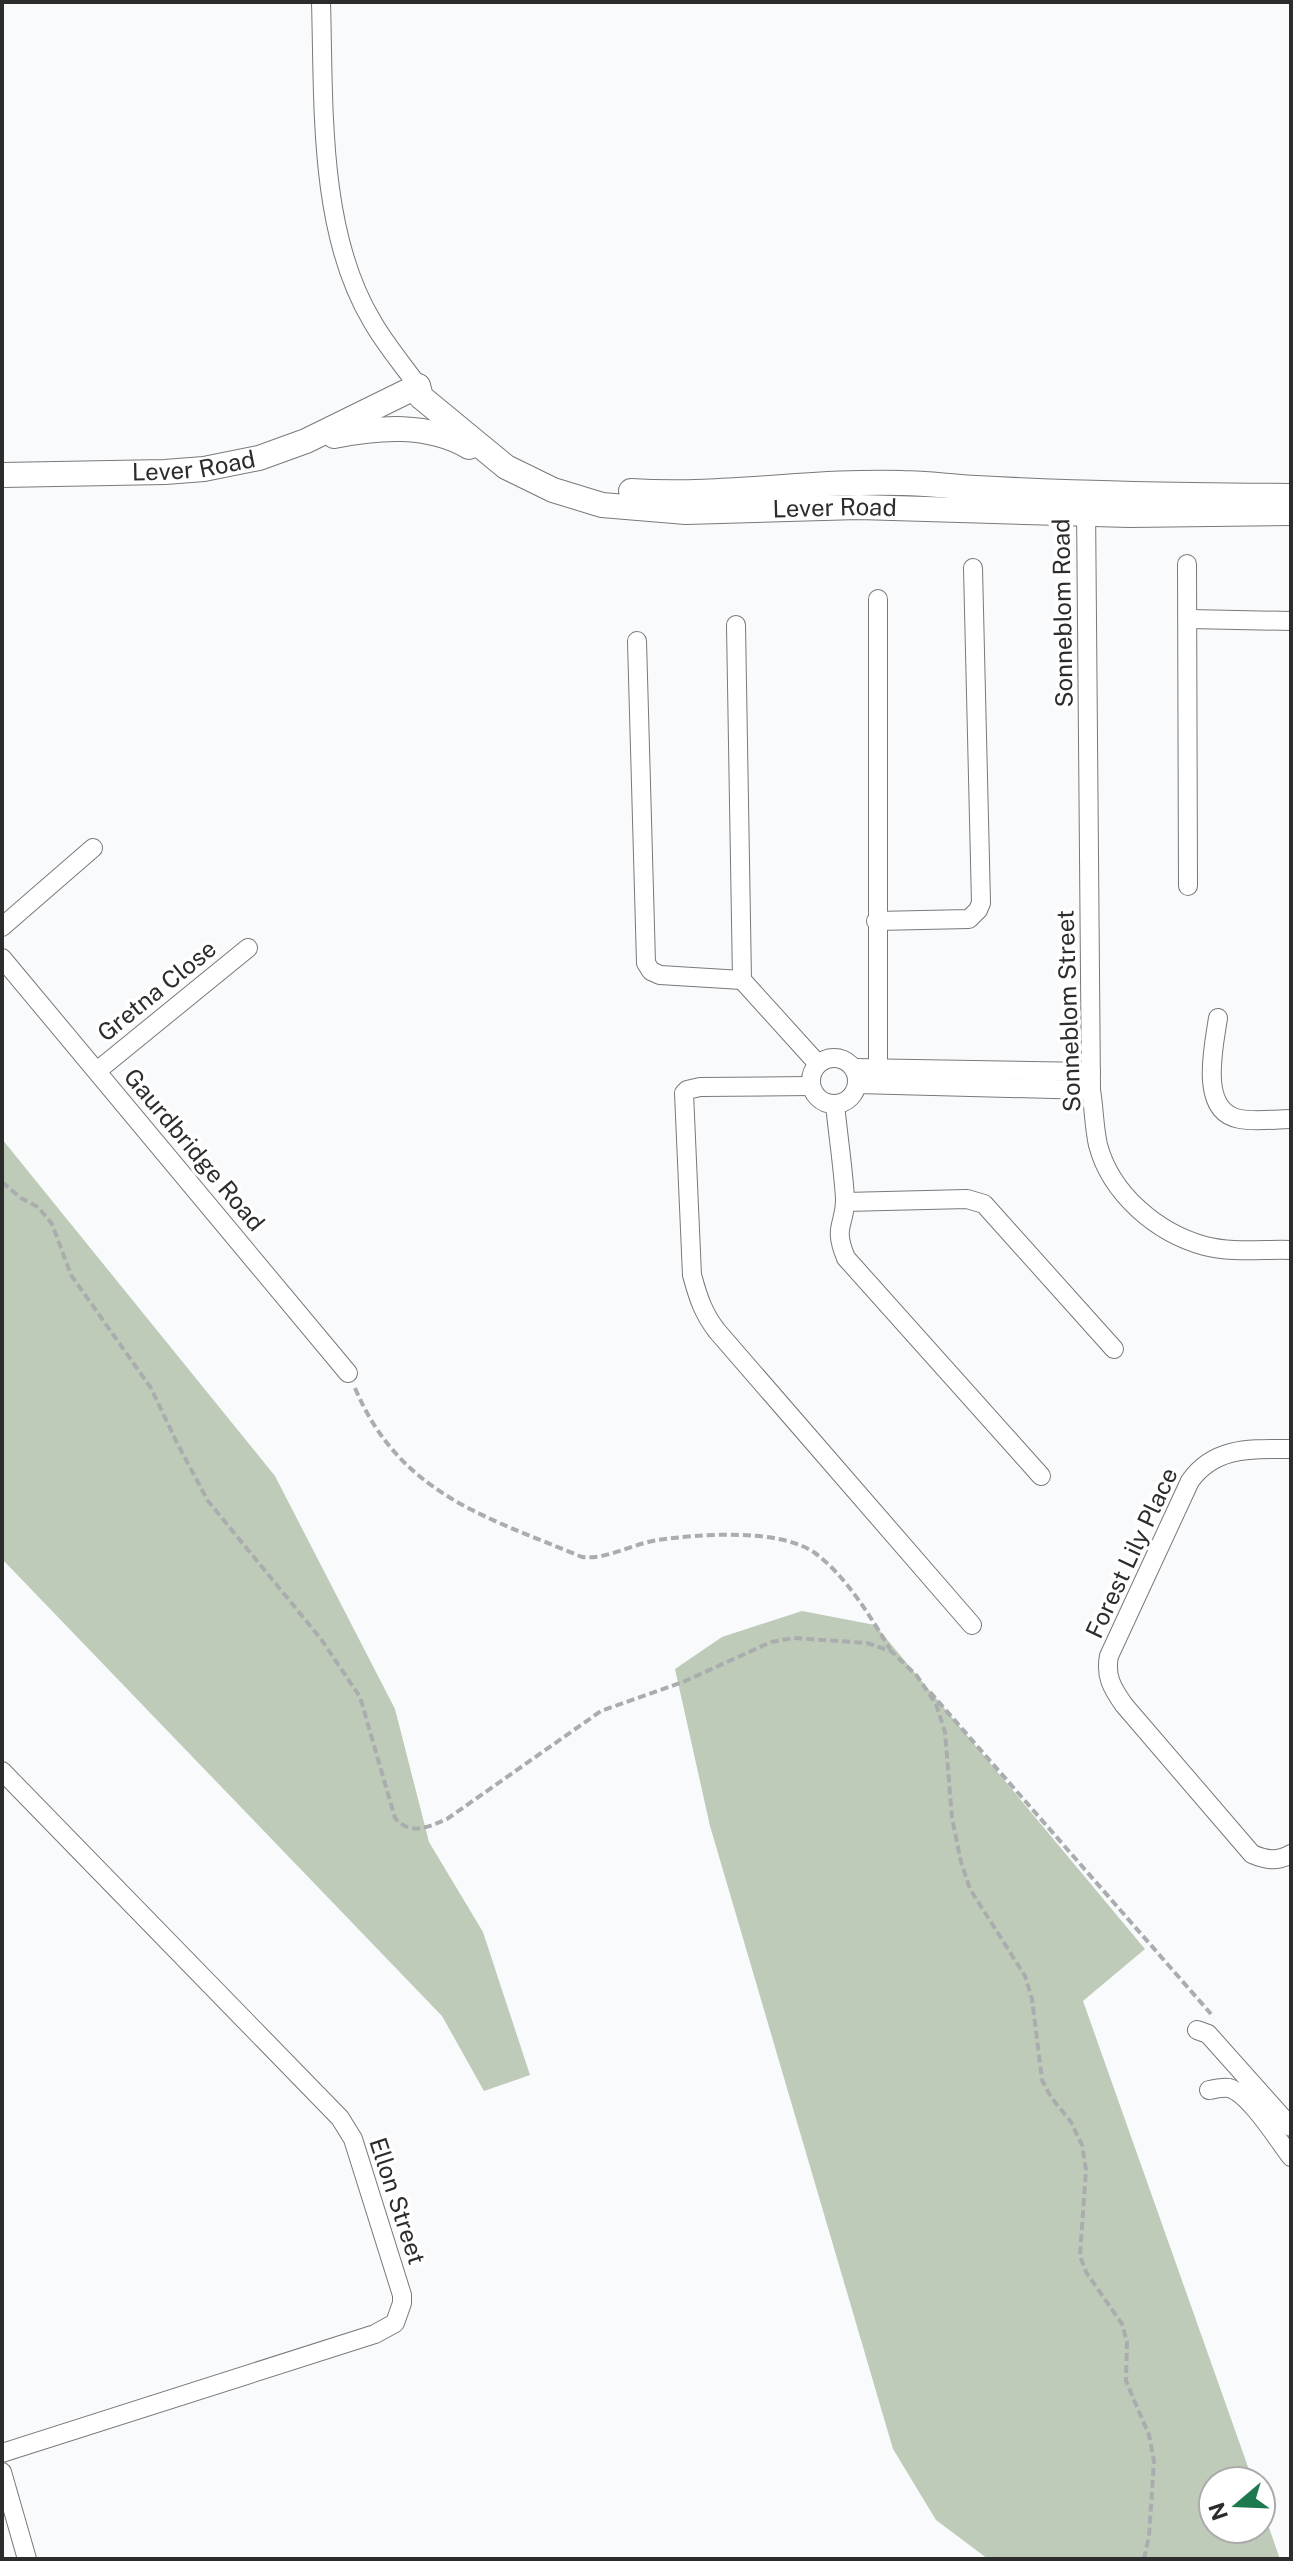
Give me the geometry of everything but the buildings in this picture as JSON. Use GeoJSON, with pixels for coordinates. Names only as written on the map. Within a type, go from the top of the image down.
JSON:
{"type":"FeatureCollection","features":[{"type":"Feature","properties":{"kind":"main road","name":"Lever Road"},"geometry":{"type":"LineString","coordinates":[[2,475],[204,469],[259,458],[306,441],[418,386]]}},
{"type":"Feature","properties":{"kind":"main road","name":"Lever Road"},"geometry":{"type":"LineString","coordinates":[[418,386],[421,397],[506,467],[562,494],[602,505],[686,512],[1291,496]]}},
{"type":"Feature","properties":{"kind":"main road","name":"Lever Road"},"geometry":{"type":"LineString","coordinates":[[418,386],[428,391],[471,430],[521,459],[575,483],[607,490],[678,493],[904,483],[973,488],[1086,503],[1291,513]]}},
{"type":"Feature","properties":{"kind":"main road"},"geometry":{"type":"LineString","coordinates":[[306,441],[364,430],[422,431],[455,439],[506,467]]}},
{"type":"Feature","properties":{"kind":"street","name":"Lever Road"},"geometry":{"type":"LineString","coordinates":[[321,2],[327,162],[337,233],[371,320],[418,386]]}},
{"type":"Feature","properties":{"kind":"street","name":"Sonneblom Road"},"geometry":{"type":"LineString","coordinates":[[1086,503],[1088,733]]}},
{"type":"Feature","properties":{"kind":"street"},"geometry":{"type":"LineString","coordinates":[[1187,564],[1188,886]]}},
{"type":"Feature","properties":{"kind":"street"},"geometry":{"type":"LineString","coordinates":[[876,921],[969,919],[981,903],[973,568]]}},
{"type":"Feature","properties":{"kind":"street"},"geometry":{"type":"LineString","coordinates":[[878,599],[878,1071]]}},
{"type":"Feature","properties":{"kind":"street"},"geometry":{"type":"LineString","coordinates":[[1189,619],[1291,621]]}},
{"type":"Feature","properties":{"kind":"street"},"geometry":{"type":"LineString","coordinates":[[736,625],[742,980],[818,1064]]}},
{"type":"Feature","properties":{"kind":"street"},"geometry":{"type":"LineString","coordinates":[[637,641],[646,963],[651,971],[660,975],[742,980]]}},
{"type":"Feature","properties":{"kind":"street","name":"Sonneblom Street"},"geometry":{"type":"LineString","coordinates":[[1088,733],[1091,1081],[1098,1144],[1108,1169],[1128,1198],[1155,1223],[1179,1237],[1207,1247],[1291,1250]]}},
{"type":"Feature","properties":{"kind":"street"},"geometry":{"type":"LineString","coordinates":[[2,927],[93,848]]}},
{"type":"Feature","properties":{"kind":"street","name":"Gretna Close"},"geometry":{"type":"LineString","coordinates":[[97,1071],[248,948]]}},
{"type":"Feature","properties":{"kind":"street","name":"Gaurdbridge Road"},"geometry":{"type":"LineString","coordinates":[[2,958],[348,1373]]}},
{"type":"Feature","properties":{"kind":"street"},"geometry":{"type":"LineString","coordinates":[[1218,1018],[1211,1076],[1216,1101],[1224,1111],[1238,1119],[1291,1119]]}},
{"type":"Feature","properties":{"kind":"street"},"geometry":{"type":"LineString","coordinates":[[833,1057],[841,1058],[855,1076],[850,1098],[835,1104],[819,1099],[811,1086],[813,1070],[833,1057]]}},
{"type":"Feature","properties":{"kind":"street"},"geometry":{"type":"LineString","coordinates":[[855,1076],[878,1071],[1007,1080]]}},
{"type":"Feature","properties":{"kind":"street"},"geometry":{"type":"LineString","coordinates":[[855,1076],[1091,1081]]}},
{"type":"Feature","properties":{"kind":"street"},"geometry":{"type":"LineString","coordinates":[[811,1086],[700,1087],[684,1093],[692,1275],[698,1299],[717,1331],[972,1625]]}},
{"type":"Feature","properties":{"kind":"street"},"geometry":{"type":"LineString","coordinates":[[835,1104],[845,1202],[838,1228],[840,1243],[852,1267],[1041,1476]]}},
{"type":"Feature","properties":{"kind":"street"},"geometry":{"type":"LineString","coordinates":[[845,1202],[967,1199],[984,1204],[1114,1349]]}},
{"type":"Feature","properties":{"kind":"street","name":"Forest Lily Place"},"geometry":{"type":"LineString","coordinates":[[1291,1449],[1222,1453],[1199,1468],[1190,1481],[1107,1665],[1108,1677],[1124,1705],[1252,1854],[1279,1860],[1291,1854]]}},
{"type":"Feature","properties":{"kind":"street","name":"Ellon Street"},"geometry":{"type":"LineString","coordinates":[[2,1771],[340,2118],[353,2139],[402,2295],[395,2323],[385,2330],[2,2453]]}},
{"type":"Feature","properties":{"kind":"street"},"geometry":{"type":"LineString","coordinates":[[1197,2030],[1208,2034],[1291,2127]]}},
{"type":"Feature","properties":{"kind":"street"},"geometry":{"type":"LineString","coordinates":[[1209,2090],[1226,2087],[1237,2092],[1291,2157]]}},
{"type":"Feature","properties":{"kind":"street"},"geometry":{"type":"LineString","coordinates":[[2,2472],[27,2559]]}},
{"type":"Feature","properties":{"kind":"path"},"geometry":{"type":"LineString","coordinates":[[2,1182],[38,1207],[52,1224],[71,1275],[151,1388],[208,1501],[321,1639],[360,1697],[395,1818],[402,1825],[413,1829],[427,1828],[447,1819],[601,1711],[683,1682],[771,1642],[794,1638],[824,1639],[867,1643],[891,1651]]}},
{"type":"Feature","properties":{"kind":"path"},"geometry":{"type":"LineString","coordinates":[[348,1373],[367,1418],[389,1448],[414,1472],[457,1504],[582,1557],[595,1559],[631,1545],[661,1540],[725,1535],[787,1541],[813,1552],[835,1571],[891,1651],[917,1676],[1218,2023]]}},
{"type":"Feature","properties":{"kind":"path"},"geometry":{"type":"LineString","coordinates":[[917,1676],[936,1704],[945,1732],[952,1818],[965,1876],[970,1889],[1025,1976],[1032,1999],[1042,2080],[1071,2122],[1082,2145],[1086,2170],[1080,2256],[1086,2272],[1122,2324],[1127,2342],[1126,2381],[1149,2435],[1154,2461],[1149,2536],[1144,2559]]}},
{"type":"Feature","properties":{"kind":"green space"},"geometry":{"type":"Polygon","coordinates":[[[2,1139],[275,1476],[395,1709],[429,1842],[483,1932],[530,2075],[484,2091],[442,2016],[2,1559],[2,1139]]]}},
{"type":"Feature","properties":{"kind":"green space"},"geometry":{"type":"Polygon","coordinates":[[[802,1611],[875,1625],[1145,1949],[1083,2001],[1247,2465],[1197,2465],[1197,2545],[1275,2545],[1280,2559],[988,2559],[936,2520],[893,2449],[710,1826],[675,1669],[722,1637],[802,1611]]]}}]}
